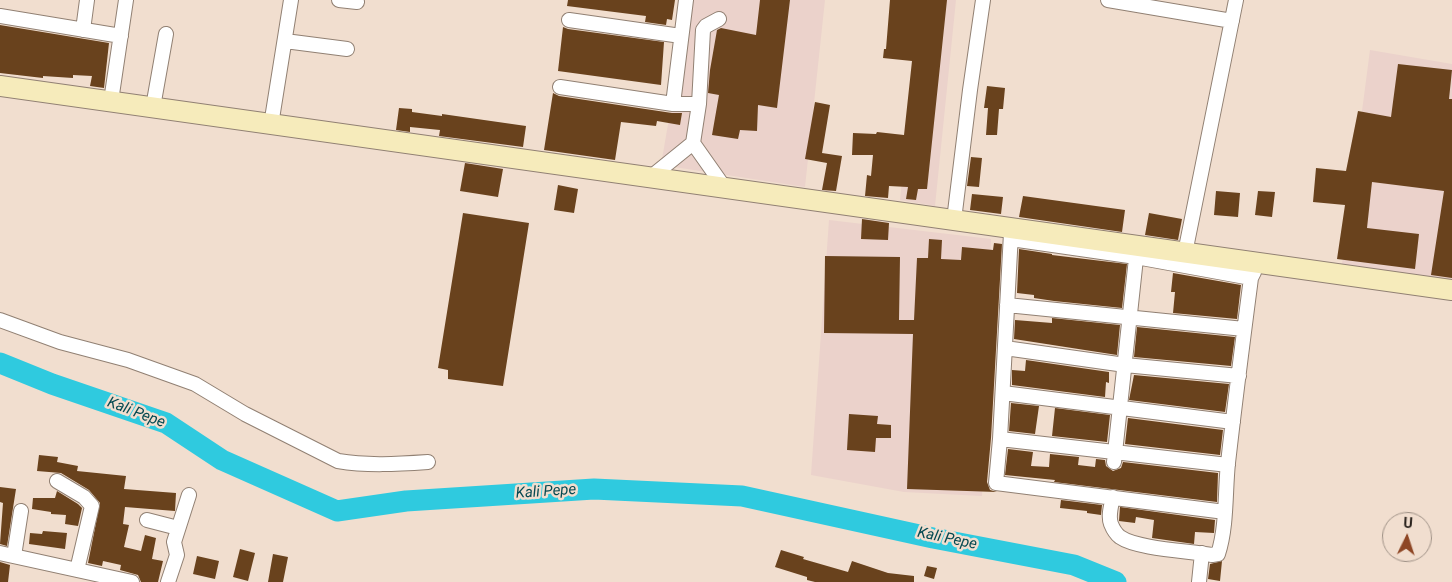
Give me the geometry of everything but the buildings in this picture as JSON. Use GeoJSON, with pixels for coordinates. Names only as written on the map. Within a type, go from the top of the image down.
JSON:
{"type":"FeatureCollection","features":[{"type":"Feature","properties":{"kind":"main road"},"geometry":{"type":"LineString","coordinates":[[0,86],[954,220],[1137,252],[1185,253],[1452,290]]}},
{"type":"Feature","properties":{"kind":"street"},"geometry":{"type":"LineString","coordinates":[[83,30],[88,0]]}},
{"type":"Feature","properties":{"kind":"street"},"geometry":{"type":"LineString","coordinates":[[111,101],[126,0]]}},
{"type":"Feature","properties":{"kind":"street"},"geometry":{"type":"LineString","coordinates":[[271,125],[290,0]]}},
{"type":"Feature","properties":{"kind":"street"},"geometry":{"type":"LineString","coordinates":[[339,0],[357,2]]}},
{"type":"Feature","properties":{"kind":"street"},"geometry":{"type":"LineString","coordinates":[[673,104],[686,0]]}},
{"type":"Feature","properties":{"kind":"street"},"geometry":{"type":"LineString","coordinates":[[954,220],[970,90],[984,0]]}},
{"type":"Feature","properties":{"kind":"street"},"geometry":{"type":"LineString","coordinates":[[1109,0],[1232,21]]}},
{"type":"Feature","properties":{"kind":"street"},"geometry":{"type":"LineString","coordinates":[[1185,253],[1236,0]]}},
{"type":"Feature","properties":{"kind":"street"},"geometry":{"type":"LineString","coordinates":[[0,16],[121,36]]}},
{"type":"Feature","properties":{"kind":"street"},"geometry":{"type":"LineString","coordinates":[[651,177],[692,143],[699,104],[703,30],[706,26],[720,19]]}},
{"type":"Feature","properties":{"kind":"street"},"geometry":{"type":"LineString","coordinates":[[569,20],[681,36]]}},
{"type":"Feature","properties":{"kind":"street"},"geometry":{"type":"LineString","coordinates":[[153,107],[166,34]]}},
{"type":"Feature","properties":{"kind":"street"},"geometry":{"type":"LineString","coordinates":[[285,41],[347,49]]}},
{"type":"Feature","properties":{"kind":"street"},"geometry":{"type":"LineString","coordinates":[[560,87],[673,104],[699,104]]}},
{"type":"Feature","properties":{"kind":"street"},"geometry":{"type":"LineString","coordinates":[[692,143],[724,187]]}},
{"type":"Feature","properties":{"kind":"street"},"geometry":{"type":"LineString","coordinates":[[1113,498],[1109,515],[1110,523],[1120,537],[1157,547],[1212,555],[1218,554],[1225,512],[1228,465],[1244,329],[1253,275],[1137,252],[1011,236],[1003,393],[996,481],[998,484],[1113,498],[1225,512]]}},
{"type":"Feature","properties":{"kind":"street"},"geometry":{"type":"LineString","coordinates":[[1115,458],[1137,252]]}},
{"type":"Feature","properties":{"kind":"street"},"geometry":{"type":"LineString","coordinates":[[1007,305],[1244,329]]}},
{"type":"Feature","properties":{"kind":"street"},"geometry":{"type":"LineString","coordinates":[[0,320],[60,342],[128,360],[194,384],[245,414],[338,461],[351,464],[428,462]]}},
{"type":"Feature","properties":{"kind":"street"},"geometry":{"type":"LineString","coordinates":[[1005,348],[1125,365],[1239,376]]}},
{"type":"Feature","properties":{"kind":"street"},"geometry":{"type":"LineString","coordinates":[[1003,393],[1233,422]]}},
{"type":"Feature","properties":{"kind":"street"},"geometry":{"type":"LineString","coordinates":[[1000,438],[1115,458],[1228,465]]}},
{"type":"Feature","properties":{"kind":"street"},"geometry":{"type":"LineString","coordinates":[[57,481],[84,497],[92,506],[77,570]]}},
{"type":"Feature","properties":{"kind":"street"},"geometry":{"type":"LineString","coordinates":[[168,582],[177,555],[174,542],[189,495]]}},
{"type":"Feature","properties":{"kind":"street"},"geometry":{"type":"LineString","coordinates":[[21,510],[7,555],[132,582]]}},
{"type":"Feature","properties":{"kind":"street"},"geometry":{"type":"LineString","coordinates":[[148,520],[178,528]]}},
{"type":"Feature","properties":{"kind":"street"},"geometry":{"type":"LineString","coordinates":[[1199,582],[1202,553]]}},
{"type":"Feature","properties":{"kind":"shaded area"},"geometry":{"type":"Polygon","coordinates":[[[688,0],[825,0],[805,187],[661,165],[688,0]]]}},
{"type":"Feature","properties":{"kind":"shaded area"},"geometry":{"type":"Polygon","coordinates":[[[920,0],[956,0],[935,206],[900,200],[920,0]]]}},
{"type":"Feature","properties":{"kind":"shaded area"},"geometry":{"type":"Polygon","coordinates":[[[1370,50],[1452,64],[1452,281],[1342,264],[1370,50]]]}},
{"type":"Feature","properties":{"kind":"shaded area"},"geometry":{"type":"Polygon","coordinates":[[[829,220],[991,239],[982,496],[904,492],[811,475],[829,220]]]}},
{"type":"Feature","properties":{"kind":"waterway","name":"Kali Pepe"},"geometry":{"type":"LineString","coordinates":[[0,363],[52,384],[166,423],[222,460],[337,511],[406,501],[594,489],[742,496],[933,538],[1074,565],[1116,582]]}}]}
